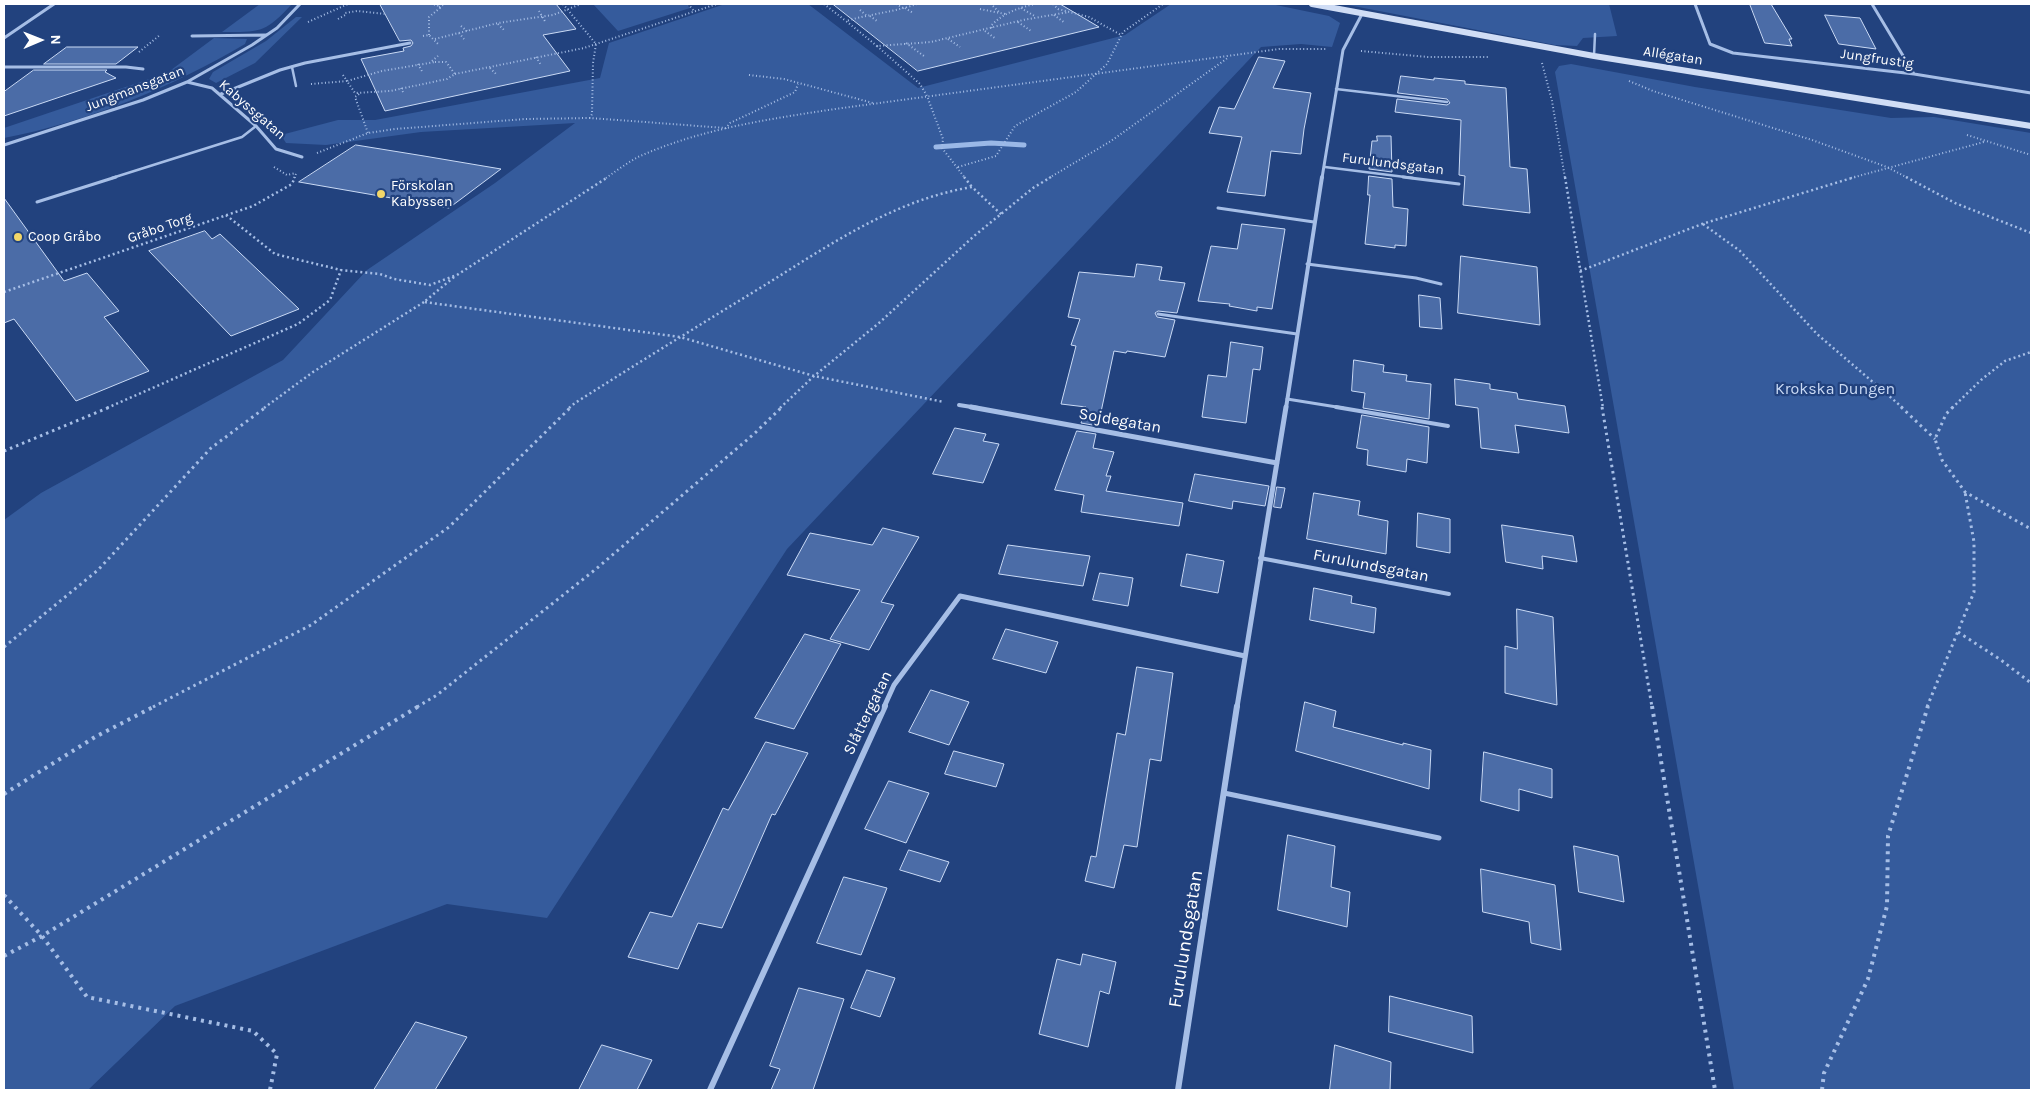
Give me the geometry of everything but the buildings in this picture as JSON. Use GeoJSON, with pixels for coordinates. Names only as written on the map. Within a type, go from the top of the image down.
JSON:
{"type":"FeatureCollection","features":[{"type":"Feature","properties":{"kind":"street"},"geometry":{"type":"LineString","coordinates":[[4,38],[54,4]]}},
{"type":"Feature","properties":{"kind":"street","name":"Jungmansgatan"},"geometry":{"type":"LineString","coordinates":[[4,145],[133,103],[187,82],[266,35],[276,28],[300,4]]}},
{"type":"Feature","properties":{"kind":"street","name":"Allégatan"},"geometry":{"type":"LineString","coordinates":[[1312,4],[1594,56],[2031,126]]}},
{"type":"Feature","properties":{"kind":"street","name":"Jungfrustig"},"geometry":{"type":"LineString","coordinates":[[1695,4],[1710,44],[1733,53],[1914,74],[2031,93]]}},
{"type":"Feature","properties":{"kind":"street"},"geometry":{"type":"LineString","coordinates":[[1872,4],[1914,74]]}},
{"type":"Feature","properties":{"kind":"street","name":"Furulundsgatan"},"geometry":{"type":"LineString","coordinates":[[1178,1090],[1260,558],[1277,463],[1336,89],[1343,50],[1362,14]]}},
{"type":"Feature","properties":{"kind":"street"},"geometry":{"type":"LineString","coordinates":[[192,36],[266,35]]}},
{"type":"Feature","properties":{"kind":"street"},"geometry":{"type":"LineString","coordinates":[[221,94],[292,67],[410,43]]}},
{"type":"Feature","properties":{"kind":"street","name":"Jungmansgatan"},"geometry":{"type":"LineString","coordinates":[[4,67],[126,67],[143,69]]}},
{"type":"Feature","properties":{"kind":"street","name":"Kabyssgatan"},"geometry":{"type":"LineString","coordinates":[[187,82],[212,88],[256,126],[276,149],[302,157]]}},
{"type":"Feature","properties":{"kind":"street","name":"Sojdegatan"},"geometry":{"type":"LineString","coordinates":[[959,405],[1277,463]]}},
{"type":"Feature","properties":{"kind":"street","name":"Slåttergatan"},"geometry":{"type":"LineString","coordinates":[[710,1090],[894,685],[960,596],[1245,656]]}},
{"type":"Feature","properties":{"kind":"lane"},"geometry":{"type":"LineString","coordinates":[[1594,56],[1595,34]]}},
{"type":"Feature","properties":{"kind":"lane"},"geometry":{"type":"LineString","coordinates":[[292,67],[296,86]]}},
{"type":"Feature","properties":{"kind":"lane"},"geometry":{"type":"LineString","coordinates":[[1336,89],[1447,102]]}},
{"type":"Feature","properties":{"kind":"lane"},"geometry":{"type":"LineString","coordinates":[[37,202],[242,137],[256,126]]}},
{"type":"Feature","properties":{"kind":"lane","name":"Furulundsgatan"},"geometry":{"type":"LineString","coordinates":[[1324,167],[1459,184]]}},
{"type":"Feature","properties":{"kind":"lane"},"geometry":{"type":"LineString","coordinates":[[1218,208],[1314,222]]}},
{"type":"Feature","properties":{"kind":"lane"},"geometry":{"type":"LineString","coordinates":[[1307,264],[1416,278],[1441,284]]}},
{"type":"Feature","properties":{"kind":"lane"},"geometry":{"type":"LineString","coordinates":[[1158,314],[1297,334]]}},
{"type":"Feature","properties":{"kind":"lane"},"geometry":{"type":"LineString","coordinates":[[1287,399],[1448,426]]}},
{"type":"Feature","properties":{"kind":"lane","name":"Furulundsgatan"},"geometry":{"type":"LineString","coordinates":[[1260,558],[1449,594]]}},
{"type":"Feature","properties":{"kind":"lane"},"geometry":{"type":"LineString","coordinates":[[1223,793],[1439,838]]}},
{"type":"Feature","properties":{"kind":"path"},"geometry":{"type":"LineString","coordinates":[[306,22],[348,4]]}},
{"type":"Feature","properties":{"kind":"path"},"geometry":{"type":"LineString","coordinates":[[431,4],[439,7]]}},
{"type":"Feature","properties":{"kind":"path"},"geometry":{"type":"LineString","coordinates":[[429,35],[429,17],[445,4]]}},
{"type":"Feature","properties":{"kind":"path"},"geometry":{"type":"LineString","coordinates":[[563,4],[596,44]]}},
{"type":"Feature","properties":{"kind":"path"},"geometry":{"type":"LineString","coordinates":[[438,44],[435,39],[502,22],[543,18],[568,12],[581,4]]}},
{"type":"Feature","properties":{"kind":"path"},"geometry":{"type":"LineString","coordinates":[[688,4],[694,11]]}},
{"type":"Feature","properties":{"kind":"path"},"geometry":{"type":"LineString","coordinates":[[344,75],[346,81],[355,92],[383,92],[447,79],[455,74],[596,44],[717,4]]}},
{"type":"Feature","properties":{"kind":"path"},"geometry":{"type":"LineString","coordinates":[[824,4],[877,46],[920,84],[928,96],[943,138],[942,146],[972,187],[1002,215]]}},
{"type":"Feature","properties":{"kind":"path"},"geometry":{"type":"LineString","coordinates":[[896,4],[913,13]]}},
{"type":"Feature","properties":{"kind":"path"},"geometry":{"type":"LineString","coordinates":[[846,21],[868,15],[893,12],[917,4]]}},
{"type":"Feature","properties":{"kind":"path"},"geometry":{"type":"LineString","coordinates":[[992,28],[990,26],[1005,14],[1033,4]]}},
{"type":"Feature","properties":{"kind":"path"},"geometry":{"type":"LineString","coordinates":[[1053,4],[1054,7],[1089,17],[1121,35]]}},
{"type":"Feature","properties":{"kind":"path"},"geometry":{"type":"LineString","coordinates":[[958,167],[996,156],[1015,126],[1076,92],[1107,64],[1121,35],[1163,4]]}},
{"type":"Feature","properties":{"kind":"path"},"geometry":{"type":"LineString","coordinates":[[993,6],[1000,13]]}},
{"type":"Feature","properties":{"kind":"path"},"geometry":{"type":"LineString","coordinates":[[1020,8],[1036,18]]}},
{"type":"Feature","properties":{"kind":"path"},"geometry":{"type":"LineString","coordinates":[[860,10],[877,21]]}},
{"type":"Feature","properties":{"kind":"path"},"geometry":{"type":"LineString","coordinates":[[980,10],[1005,14]]}},
{"type":"Feature","properties":{"kind":"path"},"geometry":{"type":"LineString","coordinates":[[338,19],[345,15],[345,12],[357,11],[386,14]]}},
{"type":"Feature","properties":{"kind":"path"},"geometry":{"type":"LineString","coordinates":[[539,11],[546,23]]}},
{"type":"Feature","properties":{"kind":"path"},"geometry":{"type":"LineString","coordinates":[[877,46],[906,42],[931,42],[1069,12]]}},
{"type":"Feature","properties":{"kind":"path"},"geometry":{"type":"LineString","coordinates":[[1053,15],[1065,22]]}},
{"type":"Feature","properties":{"kind":"path"},"geometry":{"type":"LineString","coordinates":[[499,19],[502,22]]}},
{"type":"Feature","properties":{"kind":"path"},"geometry":{"type":"LineString","coordinates":[[1017,22],[1031,31]]}},
{"type":"Feature","properties":{"kind":"path"},"geometry":{"type":"LineString","coordinates":[[498,24],[505,31]]}},
{"type":"Feature","properties":{"kind":"path"},"geometry":{"type":"LineString","coordinates":[[461,26],[467,32]]}},
{"type":"Feature","properties":{"kind":"path"},"geometry":{"type":"LineString","coordinates":[[984,30],[996,39]]}},
{"type":"Feature","properties":{"kind":"path"},"geometry":{"type":"LineString","coordinates":[[459,34],[464,39]]}},
{"type":"Feature","properties":{"kind":"path"},"geometry":{"type":"LineString","coordinates":[[947,39],[960,48]]}},
{"type":"Feature","properties":{"kind":"path"},"geometry":{"type":"LineString","coordinates":[[906,42],[924,56]]}},
{"type":"Feature","properties":{"kind":"path"},"geometry":{"type":"LineString","coordinates":[[590,118],[592,114],[593,63],[596,44]]}},
{"type":"Feature","properties":{"kind":"path"},"geometry":{"type":"LineString","coordinates":[[4,646],[98,570],[211,448],[313,372],[424,302],[457,275],[637,158],[666,145],[726,128],[768,120],[928,96],[1294,48],[1428,57],[1492,57]]}},
{"type":"Feature","properties":{"kind":"path"},"geometry":{"type":"LineString","coordinates":[[431,62],[438,56]]}},
{"type":"Feature","properties":{"kind":"path"},"geometry":{"type":"LineString","coordinates":[[1540,56],[1552,101],[1715,1090]]}},
{"type":"Feature","properties":{"kind":"path"},"geometry":{"type":"LineString","coordinates":[[4,956],[42,936],[438,695],[596,569],[755,433],[814,376],[879,323],[974,236],[1033,188],[1111,141],[1230,57]]}},
{"type":"Feature","properties":{"kind":"path"},"geometry":{"type":"LineString","coordinates":[[536,58],[541,65]]}},
{"type":"Feature","properties":{"kind":"path"},"geometry":{"type":"LineString","coordinates":[[296,86],[346,81],[431,62],[446,62],[455,74]]}},
{"type":"Feature","properties":{"kind":"path"},"geometry":{"type":"LineString","coordinates":[[418,64],[423,73]]}},
{"type":"Feature","properties":{"kind":"path"},"geometry":{"type":"LineString","coordinates":[[384,67],[385,71]]}},
{"type":"Feature","properties":{"kind":"path"},"geometry":{"type":"LineString","coordinates":[[490,68],[496,74]]}},
{"type":"Feature","properties":{"kind":"path"},"geometry":{"type":"LineString","coordinates":[[750,75],[784,79],[875,104]]}},
{"type":"Feature","properties":{"kind":"path"},"geometry":{"type":"LineString","coordinates":[[447,79],[451,84]]}},
{"type":"Feature","properties":{"kind":"path"},"geometry":{"type":"LineString","coordinates":[[1626,80],[1653,91],[1812,140],[1887,167],[1955,203],[2031,233]]}},
{"type":"Feature","properties":{"kind":"path"},"geometry":{"type":"LineString","coordinates":[[726,128],[730,123],[795,92],[798,84]]}},
{"type":"Feature","properties":{"kind":"path"},"geometry":{"type":"LineString","coordinates":[[400,88],[404,94]]}},
{"type":"Feature","properties":{"kind":"path"},"geometry":{"type":"LineString","coordinates":[[360,93],[355,98],[368,133]]}},
{"type":"Feature","properties":{"kind":"path"},"geometry":{"type":"LineString","coordinates":[[302,157],[327,150],[368,133],[395,129],[525,119],[590,118],[726,128]]}},
{"type":"Feature","properties":{"kind":"path"},"geometry":{"type":"LineString","coordinates":[[1958,132],[1984,142],[2031,155]]}},
{"type":"Feature","properties":{"kind":"path"},"geometry":{"type":"LineString","coordinates":[[1580,271],[1702,224],[1887,167],[1984,142]]}},
{"type":"Feature","properties":{"kind":"path","name":"Gråbo Torg"},"geometry":{"type":"LineString","coordinates":[[4,292],[253,206],[292,184],[302,157]]}},
{"type":"Feature","properties":{"kind":"path"},"geometry":{"type":"LineString","coordinates":[[4,794],[95,737],[311,625],[449,527],[575,403],[680,337],[870,222],[906,204],[947,191],[972,187]]}},
{"type":"Feature","properties":{"kind":"path"},"geometry":{"type":"LineString","coordinates":[[226,215],[275,254],[341,270],[380,274],[394,279],[430,284],[457,275]]}},
{"type":"Feature","properties":{"kind":"path"},"geometry":{"type":"LineString","coordinates":[[1702,224],[1740,251],[1817,334],[1882,388],[1935,439],[1942,460],[1965,492],[2022,525],[2031,528]]}},
{"type":"Feature","properties":{"kind":"path"},"geometry":{"type":"LineString","coordinates":[[4,451],[83,419],[298,324],[330,300],[341,270]]}},
{"type":"Feature","properties":{"kind":"path"},"geometry":{"type":"LineString","coordinates":[[424,302],[680,337],[814,376],[959,405]]}},
{"type":"Feature","properties":{"kind":"path"},"geometry":{"type":"LineString","coordinates":[[1935,439],[1946,414],[1981,380],[2005,361],[2031,352]]}},
{"type":"Feature","properties":{"kind":"path"},"geometry":{"type":"LineString","coordinates":[[1822,1090],[1824,1073],[1868,979],[1887,906],[1888,836],[1922,720],[1974,592],[1974,542],[1965,492]]}},
{"type":"Feature","properties":{"kind":"path"},"geometry":{"type":"LineString","coordinates":[[1958,632],[2031,683]]}},
{"type":"Feature","properties":{"kind":"path"},"geometry":{"type":"LineString","coordinates":[[4,895],[42,936],[87,996],[253,1031],[277,1054],[270,1090]]}},
{"type":"Feature","properties":{"kind":"green space"},"geometry":{"type":"Polygon","coordinates":[[[260,4],[292,4],[275,21],[262,29],[246,32],[222,32],[260,4]]]}},
{"type":"Feature","properties":{"kind":"green space"},"geometry":{"type":"Polygon","coordinates":[[[593,4],[686,4],[690,8],[618,31],[593,4]]]}},
{"type":"Feature","properties":{"kind":"green space"},"geometry":{"type":"Polygon","coordinates":[[[808,4],[918,88],[1125,35],[1171,4],[1271,4],[1329,16],[1340,23],[1332,47],[1301,44],[1261,47],[787,549],[547,918],[447,904],[175,1006],[88,1090],[4,1090],[4,520],[41,493],[283,360],[367,270],[495,183],[575,123],[421,132],[326,145],[286,143],[281,135],[338,120],[375,120],[600,78],[609,43],[722,5],[808,4]]]}},
{"type":"Feature","properties":{"kind":"green space"},"geometry":{"type":"Polygon","coordinates":[[[1343,4],[1609,4],[1617,36],[1583,38],[1577,46],[1555,45],[1343,4]]]}},
{"type":"Feature","properties":{"kind":"green space"},"geometry":{"type":"Polygon","coordinates":[[[296,17],[302,17],[255,63],[216,83],[209,79],[213,72],[266,41],[296,17]]]}},
{"type":"Feature","properties":{"kind":"green space"},"geometry":{"type":"Polygon","coordinates":[[[214,38],[247,39],[245,44],[217,60],[129,101],[67,123],[4,138],[4,128],[167,73],[214,38]]]}},
{"type":"Feature","properties":{"kind":"green space","name":"Krokska Dungen"},"geometry":{"type":"Polygon","coordinates":[[[1571,64],[1695,87],[1891,118],[1934,117],[2031,133],[2031,1090],[1734,1090],[1555,72],[1559,66],[1571,64]]]}},
{"type":"Feature","properties":{"kind":"waterway"},"geometry":{"type":"LineString","coordinates":[[936,147],[991,143],[1024,145]]}},
{"type":"Feature","properties":{"kind":"place","name":"Förskolan Kabyssen"},"geometry":{"type":"Point","coordinates":[381,194]}},
{"type":"Feature","properties":{"kind":"place","name":"Coop Gråbo"},"geometry":{"type":"Point","coordinates":[18,237]}}]}
